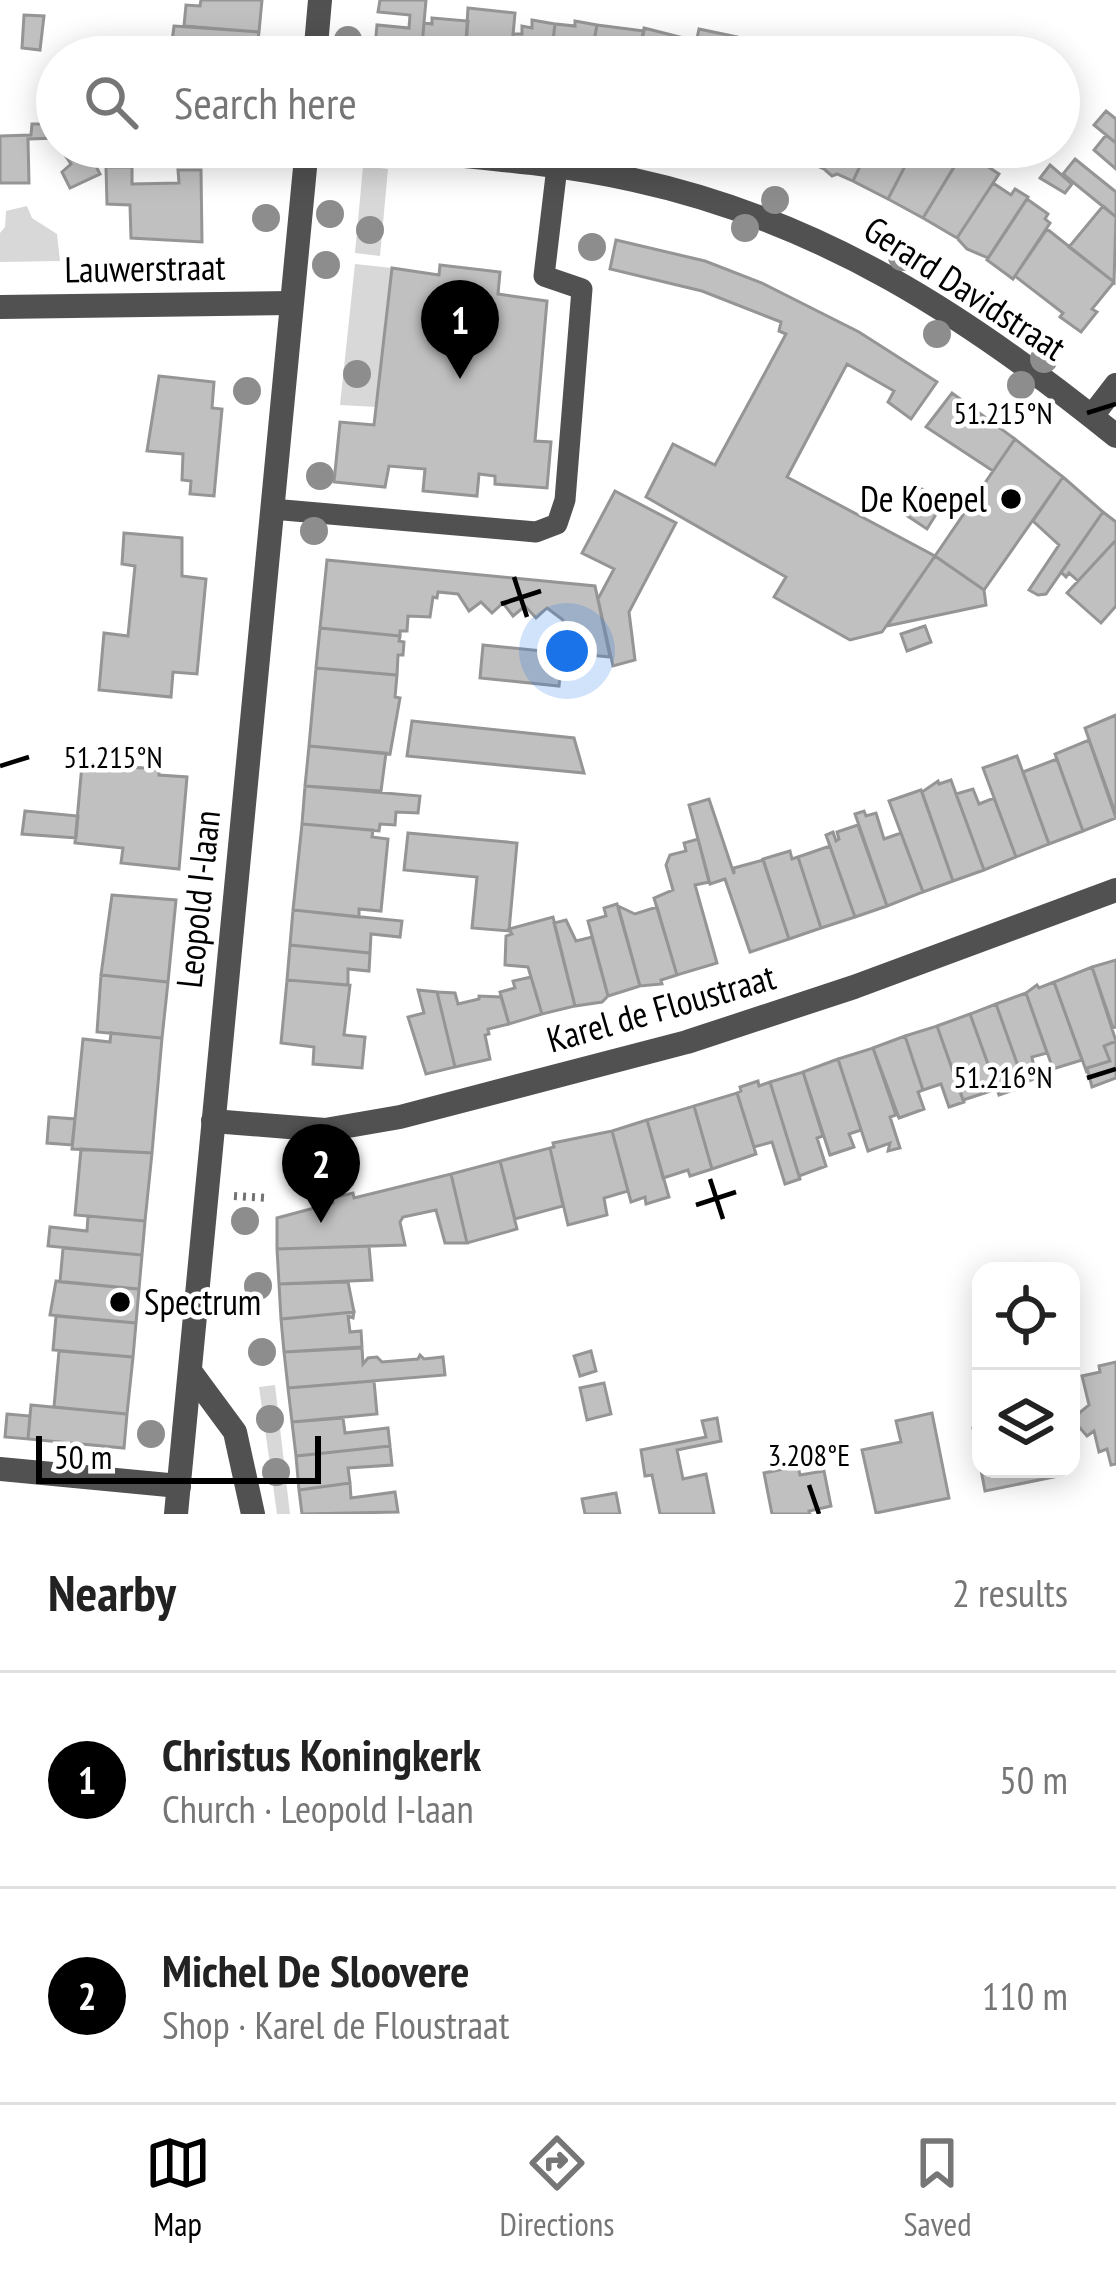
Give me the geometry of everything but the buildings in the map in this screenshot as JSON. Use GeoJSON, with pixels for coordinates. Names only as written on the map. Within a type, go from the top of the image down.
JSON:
{"type":"FeatureCollection","features":[{"type":"Feature","properties":{"kind":"street"},"geometry":{"type":"LineString","coordinates":[[317,36],[320,0]]}},
{"type":"Feature","properties":{"kind":"street","name":"Leopold I-laan"},"geometry":{"type":"LineString","coordinates":[[176,1514],[305,168]]}},
{"type":"Feature","properties":{"kind":"street","name":"Gerard Davidstraat"},"geometry":{"type":"LineString","coordinates":[[565,168],[701,197],[831,244],[967,324],[1116,436]]}},
{"type":"Feature","properties":{"kind":"street","name":"Lauwerstraat"},"geometry":{"type":"LineString","coordinates":[[0,307],[291,303]]}},
{"type":"Feature","properties":{"kind":"street"},"geometry":{"type":"LineString","coordinates":[[1092,416],[1116,385]]}},
{"type":"Feature","properties":{"kind":"street","name":"Karel de Floustraat"},"geometry":{"type":"LineString","coordinates":[[213,1121],[326,1130],[400,1117],[687,1042],[854,987],[1116,890]]}},
{"type":"Feature","properties":{"kind":"street"},"geometry":{"type":"LineString","coordinates":[[190,1371],[235,1432],[254,1514]]}},
{"type":"Feature","properties":{"kind":"street"},"geometry":{"type":"LineString","coordinates":[[0,1469],[179,1486]]}},
{"type":"Feature","properties":{"kind":"lane"},"geometry":{"type":"LineString","coordinates":[[272,509],[536,532],[557,524],[565,500],[582,289],[544,277],[556,168]]}},
{"type":"Feature","properties":{"kind":"path"},"geometry":{"type":"LineString","coordinates":[[234,1196],[268,1198]]}},
{"type":"Feature","properties":{"kind":"shaded area"},"geometry":{"type":"Polygon","coordinates":[[[363,168],[388,169],[380,256],[355,253],[363,168]]]}},
{"type":"Feature","properties":{"kind":"shaded area"},"geometry":{"type":"Polygon","coordinates":[[[27,206],[32,218],[57,234],[60,261],[0,262],[6,211],[27,206]]]}},
{"type":"Feature","properties":{"kind":"shaded area"},"geometry":{"type":"Polygon","coordinates":[[[355,264],[392,268],[376,407],[340,405],[355,264]]]}},
{"type":"Feature","properties":{"kind":"shaded area"},"geometry":{"type":"Polygon","coordinates":[[[275,1385],[290,1514],[277,1514],[259,1387],[275,1385]]]}},
{"type":"Feature","properties":{"kind":"place","name":"Christus Koningkerk"},"geometry":{"type":"Point","coordinates":[460,379]}},
{"type":"Feature","properties":{"kind":"place","name":"De Koepel"},"geometry":{"type":"Point","coordinates":[1011,499]}},
{"type":"Feature","properties":{"kind":"place","name":"Michel De Sloovere"},"geometry":{"type":"Point","coordinates":[321,1223]}},
{"type":"Feature","properties":{"kind":"place","name":"Spectrum"},"geometry":{"type":"Point","coordinates":[120,1302]}}]}
